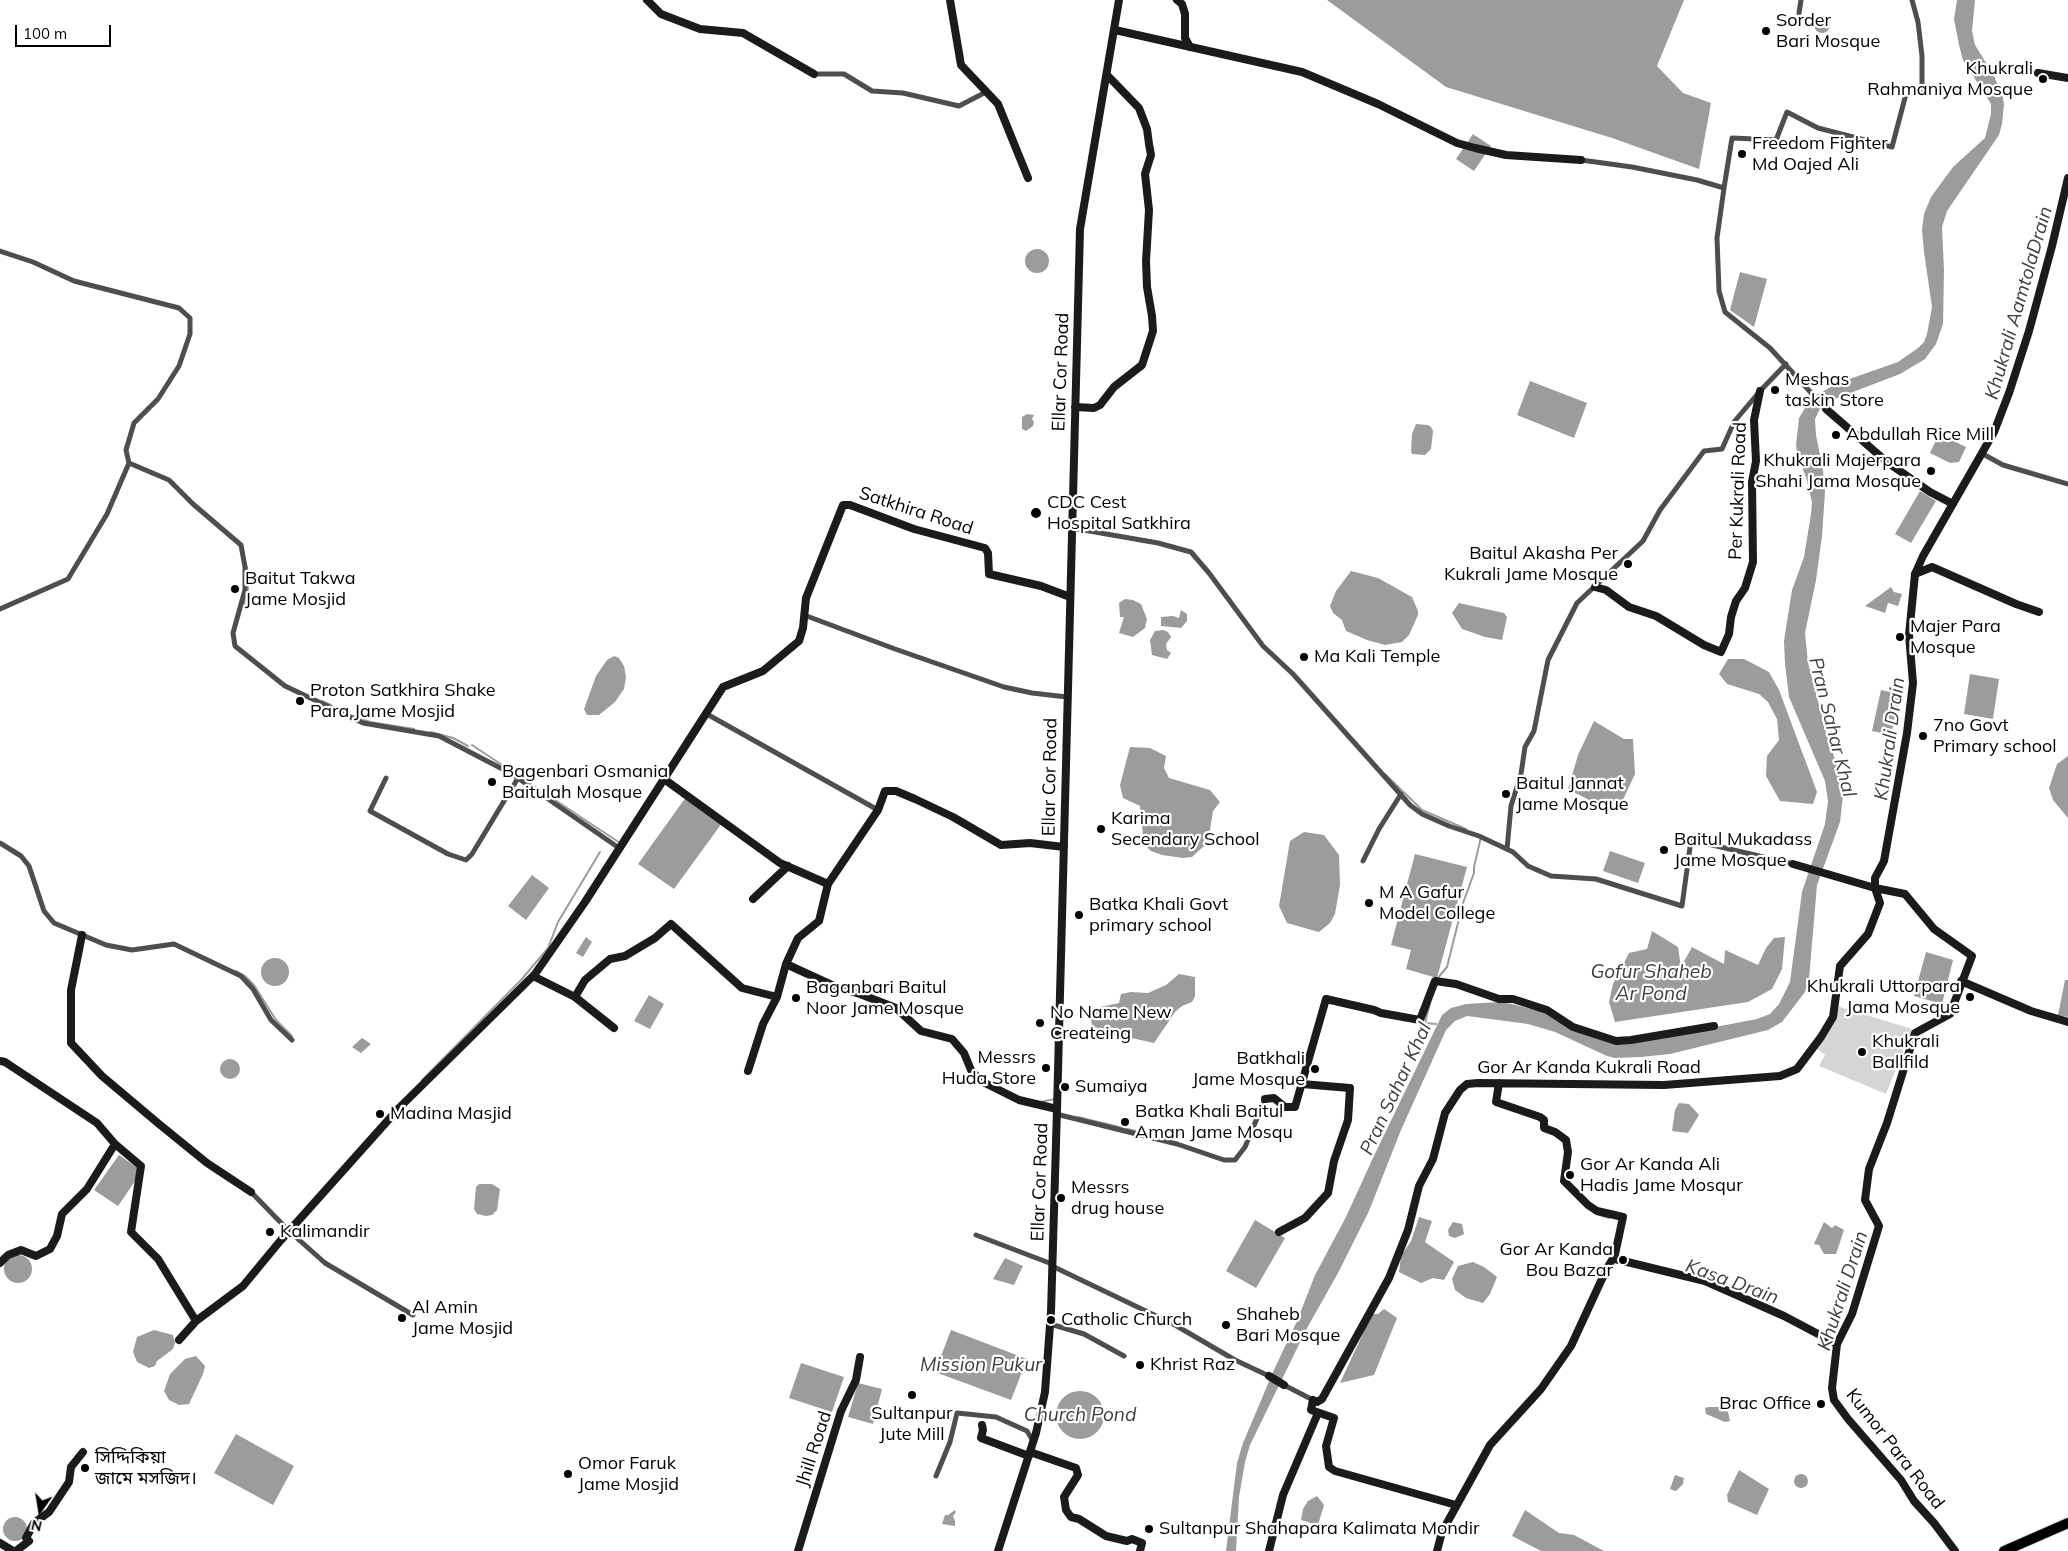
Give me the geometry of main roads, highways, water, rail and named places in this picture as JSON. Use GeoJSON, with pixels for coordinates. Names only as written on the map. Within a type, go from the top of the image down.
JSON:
{"type":"FeatureCollection","features":[{"type":"Feature","properties":{"kind":"highway"},"geometry":{"type":"LineString","coordinates":[[2004,1551],[2027,1546],[2068,1523]]}},
{"type":"Feature","properties":{"kind":"water"},"geometry":{"type":"Polygon","coordinates":[[[1327,0],[1684,0],[1657,66],[1683,93],[1711,103],[1699,169],[1612,138],[1446,87],[1327,0]]]}},
{"type":"Feature","properties":{"kind":"water"},"geometry":{"type":"Polygon","coordinates":[[[1957,0],[1975,0],[1972,31],[1975,45],[1994,76],[2004,104],[1999,135],[1947,211],[1942,227],[1944,270],[1943,324],[1936,344],[1925,359],[1900,374],[1832,400],[1820,409],[1815,419],[1825,492],[1816,580],[1805,633],[1808,663],[1825,728],[1842,782],[1843,796],[1840,822],[1817,885],[1809,979],[1805,992],[1782,1022],[1768,1030],[1670,1054],[1641,1057],[1615,1058],[1607,1056],[1555,1032],[1528,1024],[1467,1016],[1455,1021],[1446,1030],[1401,1130],[1369,1211],[1338,1273],[1306,1330],[1250,1445],[1239,1497],[1236,1551],[1226,1551],[1237,1463],[1243,1443],[1297,1321],[1315,1275],[1346,1217],[1442,1015],[1451,1008],[1466,1004],[1500,1002],[1547,1013],[1601,1038],[1668,1036],[1757,1019],[1770,1014],[1779,1004],[1790,982],[1802,892],[1825,824],[1828,801],[1825,781],[1789,697],[1785,664],[1784,641],[1792,590],[1804,557],[1812,502],[1806,477],[1798,458],[1796,445],[1799,418],[1811,398],[1838,383],[1898,362],[1924,342],[1932,307],[1922,230],[1924,214],[1931,197],[1953,167],[1985,138],[1991,114],[1991,104],[1963,60],[1954,19],[1957,0]]]}},
{"type":"Feature","properties":{"kind":"water"},"geometry":{"type":"Polygon","coordinates":[[[1822,17],[1830,25],[1822,33],[1814,25],[1822,17]]]}},
{"type":"Feature","properties":{"kind":"water"},"geometry":{"type":"Polygon","coordinates":[[[1473,134],[1491,146],[1474,171],[1456,159],[1473,134]]]}},
{"type":"Feature","properties":{"kind":"water"},"geometry":{"type":"Polygon","coordinates":[[[1037,249],[1045,253],[1049,261],[1045,269],[1037,273],[1029,269],[1025,261],[1029,253],[1037,249]]]}},
{"type":"Feature","properties":{"kind":"water"},"geometry":{"type":"Polygon","coordinates":[[[1740,272],[1767,279],[1754,327],[1730,310],[1740,272]]]}},
{"type":"Feature","properties":{"kind":"water"},"geometry":{"type":"Polygon","coordinates":[[[1530,381],[1587,403],[1574,438],[1517,415],[1530,381]]]}},
{"type":"Feature","properties":{"kind":"water"},"geometry":{"type":"Polygon","coordinates":[[[1027,414],[1034,415],[1032,419],[1034,422],[1033,426],[1026,431],[1022,429],[1022,417],[1027,414]]]}},
{"type":"Feature","properties":{"kind":"water"},"geometry":{"type":"Polygon","coordinates":[[[1416,424],[1428,425],[1433,431],[1431,449],[1425,455],[1412,454],[1411,451],[1412,434],[1416,424]]]}},
{"type":"Feature","properties":{"kind":"water"},"geometry":{"type":"Polygon","coordinates":[[[1939,434],[1966,447],[1959,462],[1950,463],[1930,453],[1939,434]]]}},
{"type":"Feature","properties":{"kind":"water"},"geometry":{"type":"Polygon","coordinates":[[[1920,491],[1936,501],[1911,543],[1895,534],[1920,491]]]}},
{"type":"Feature","properties":{"kind":"water"},"geometry":{"type":"Polygon","coordinates":[[[1351,571],[1378,578],[1412,597],[1418,615],[1409,635],[1402,642],[1385,645],[1367,640],[1346,631],[1342,620],[1333,613],[1330,606],[1336,591],[1351,571]]]}},
{"type":"Feature","properties":{"kind":"water"},"geometry":{"type":"Polygon","coordinates":[[[1891,587],[1894,592],[1902,594],[1898,606],[1888,603],[1885,613],[1865,606],[1891,587]]]}},
{"type":"Feature","properties":{"kind":"water"},"geometry":{"type":"Polygon","coordinates":[[[1125,599],[1141,604],[1147,619],[1145,628],[1133,637],[1119,633],[1124,617],[1120,617],[1119,603],[1125,599]]]}},
{"type":"Feature","properties":{"kind":"water"},"geometry":{"type":"Polygon","coordinates":[[[1459,603],[1504,613],[1507,617],[1502,640],[1485,637],[1462,629],[1452,613],[1459,603]]]}},
{"type":"Feature","properties":{"kind":"water"},"geometry":{"type":"Polygon","coordinates":[[[1181,610],[1187,614],[1187,621],[1181,628],[1161,626],[1161,617],[1173,616],[1179,618],[1181,610]]]}},
{"type":"Feature","properties":{"kind":"water"},"geometry":{"type":"Polygon","coordinates":[[[1163,630],[1168,632],[1171,637],[1166,644],[1167,650],[1171,653],[1167,659],[1152,655],[1150,640],[1155,631],[1163,630]]]}},
{"type":"Feature","properties":{"kind":"water"},"geometry":{"type":"Polygon","coordinates":[[[614,656],[619,658],[624,666],[626,677],[624,689],[615,702],[599,715],[587,715],[584,709],[596,676],[607,660],[614,656]]]}},
{"type":"Feature","properties":{"kind":"water"},"geometry":{"type":"Polygon","coordinates":[[[1728,659],[1744,659],[1769,672],[1779,690],[1817,792],[1813,804],[1780,801],[1766,776],[1767,756],[1779,740],[1777,719],[1768,702],[1759,694],[1727,684],[1719,674],[1728,659]]]}},
{"type":"Feature","properties":{"kind":"water"},"geometry":{"type":"Polygon","coordinates":[[[1970,674],[1999,679],[1993,719],[1964,714],[1970,674]]]}},
{"type":"Feature","properties":{"kind":"water"},"geometry":{"type":"Polygon","coordinates":[[[1881,690],[1900,694],[1891,735],[1872,731],[1881,690]]]}},
{"type":"Feature","properties":{"kind":"water"},"geometry":{"type":"Polygon","coordinates":[[[1594,721],[1624,739],[1633,739],[1635,774],[1620,806],[1591,801],[1568,789],[1578,755],[1594,721]]]}},
{"type":"Feature","properties":{"kind":"water"},"geometry":{"type":"Polygon","coordinates":[[[1130,747],[1150,748],[1166,756],[1164,768],[1169,778],[1210,790],[1220,802],[1213,811],[1210,830],[1204,846],[1192,857],[1183,858],[1162,855],[1151,851],[1146,846],[1140,806],[1123,798],[1120,785],[1130,747]]]}},
{"type":"Feature","properties":{"kind":"water"},"geometry":{"type":"Polygon","coordinates":[[[2068,756],[2068,818],[2053,800],[2049,788],[2057,764],[2068,756]]]}},
{"type":"Feature","properties":{"kind":"water"},"geometry":{"type":"Polygon","coordinates":[[[686,797],[722,823],[674,889],[638,864],[686,797]]]}},
{"type":"Feature","properties":{"kind":"water"},"geometry":{"type":"Polygon","coordinates":[[[1304,832],[1324,835],[1339,855],[1340,885],[1335,914],[1330,923],[1319,932],[1287,923],[1279,906],[1290,841],[1304,832]]]}},
{"type":"Feature","properties":{"kind":"water"},"geometry":{"type":"Polygon","coordinates":[[[1610,851],[1645,863],[1638,883],[1603,871],[1610,851]]]}},
{"type":"Feature","properties":{"kind":"water"},"geometry":{"type":"Polygon","coordinates":[[[1415,854],[1467,867],[1437,978],[1406,969],[1411,950],[1391,945],[1415,854]]]}},
{"type":"Feature","properties":{"kind":"water"},"geometry":{"type":"Polygon","coordinates":[[[532,875],[549,888],[526,920],[508,906],[532,875]]]}},
{"type":"Feature","properties":{"kind":"water","name":"Gofur Shaheb Ar Pond"},"geometry":{"type":"Polygon","coordinates":[[[1652,931],[1678,947],[1681,967],[1692,947],[1724,964],[1725,950],[1758,965],[1766,948],[1774,938],[1785,937],[1782,969],[1772,989],[1748,1002],[1615,1022],[1609,1002],[1613,984],[1629,953],[1647,949],[1652,931]]]}},
{"type":"Feature","properties":{"kind":"water"},"geometry":{"type":"Polygon","coordinates":[[[586,937],[592,942],[583,957],[576,953],[586,937]]]}},
{"type":"Feature","properties":{"kind":"water"},"geometry":{"type":"Polygon","coordinates":[[[1926,952],[1953,960],[1942,1004],[1914,996],[1926,952]]]}},
{"type":"Feature","properties":{"kind":"water"},"geometry":{"type":"Polygon","coordinates":[[[275,958],[285,962],[289,972],[285,982],[275,986],[265,982],[261,972],[265,962],[275,958]]]}},
{"type":"Feature","properties":{"kind":"water"},"geometry":{"type":"Polygon","coordinates":[[[1179,974],[1195,977],[1195,996],[1192,1002],[1182,1006],[1175,1012],[1154,1043],[1114,1034],[1092,1026],[1091,1018],[1095,1008],[1119,1003],[1121,994],[1131,992],[1148,993],[1166,985],[1179,974]]]}},
{"type":"Feature","properties":{"kind":"water"},"geometry":{"type":"Polygon","coordinates":[[[2065,980],[2068,980],[2068,1017],[2058,1015],[2065,980]]]}},
{"type":"Feature","properties":{"kind":"water"},"geometry":{"type":"Polygon","coordinates":[[[649,995],[664,1004],[650,1029],[634,1021],[649,995]]]}},
{"type":"Feature","properties":{"kind":"water"},"geometry":{"type":"Polygon","coordinates":[[[362,1038],[371,1044],[361,1053],[352,1047],[362,1038]]]}},
{"type":"Feature","properties":{"kind":"water"},"geometry":{"type":"Polygon","coordinates":[[[226,1059],[234,1059],[240,1065],[240,1073],[234,1079],[226,1079],[220,1073],[220,1065],[226,1059]]]}},
{"type":"Feature","properties":{"kind":"water"},"geometry":{"type":"Polygon","coordinates":[[[1679,1103],[1689,1104],[1699,1115],[1688,1133],[1672,1131],[1675,1110],[1679,1103]]]}},
{"type":"Feature","properties":{"kind":"water"},"geometry":{"type":"Polygon","coordinates":[[[119,1155],[142,1171],[118,1206],[94,1190],[119,1155]]]}},
{"type":"Feature","properties":{"kind":"water"},"geometry":{"type":"Polygon","coordinates":[[[479,1184],[492,1184],[500,1189],[497,1210],[492,1215],[477,1214],[474,1209],[476,1187],[479,1184]]]}},
{"type":"Feature","properties":{"kind":"water"},"geometry":{"type":"Polygon","coordinates":[[[1419,1217],[1432,1221],[1425,1242],[1454,1262],[1444,1280],[1433,1278],[1421,1283],[1399,1272],[1401,1256],[1411,1241],[1419,1217]]]}},
{"type":"Feature","properties":{"kind":"water"},"geometry":{"type":"Polygon","coordinates":[[[1255,1220],[1285,1238],[1256,1288],[1226,1271],[1255,1220]]]}},
{"type":"Feature","properties":{"kind":"water"},"geometry":{"type":"Polygon","coordinates":[[[1453,1222],[1462,1224],[1464,1234],[1455,1238],[1449,1236],[1448,1230],[1453,1222]]]}},
{"type":"Feature","properties":{"kind":"water"},"geometry":{"type":"Polygon","coordinates":[[[1824,1222],[1832,1228],[1835,1225],[1844,1230],[1836,1254],[1824,1254],[1819,1245],[1814,1244],[1824,1222]]]}},
{"type":"Feature","properties":{"kind":"water"},"geometry":{"type":"Polygon","coordinates":[[[18,1255],[28,1259],[32,1269],[28,1279],[18,1283],[8,1279],[4,1269],[8,1259],[18,1255]]]}},
{"type":"Feature","properties":{"kind":"water"},"geometry":{"type":"Polygon","coordinates":[[[1005,1258],[1023,1266],[1014,1285],[993,1279],[1005,1258]]]}},
{"type":"Feature","properties":{"kind":"water"},"geometry":{"type":"Polygon","coordinates":[[[1473,1262],[1484,1267],[1497,1277],[1490,1294],[1483,1303],[1466,1298],[1455,1290],[1452,1279],[1458,1266],[1473,1262]]]}},
{"type":"Feature","properties":{"kind":"water"},"geometry":{"type":"Polygon","coordinates":[[[1384,1309],[1397,1318],[1374,1375],[1340,1383],[1372,1314],[1378,1314],[1384,1309]]]}},
{"type":"Feature","properties":{"kind":"water"},"geometry":{"type":"Polygon","coordinates":[[[154,1330],[173,1335],[175,1343],[173,1349],[157,1361],[155,1366],[149,1368],[137,1362],[133,1352],[137,1337],[154,1330]]]}},
{"type":"Feature","properties":{"kind":"water","name":"Mission Pukur"},"geometry":{"type":"Polygon","coordinates":[[[951,1330],[1027,1359],[1011,1400],[935,1372],[951,1330]]]}},
{"type":"Feature","properties":{"kind":"water"},"geometry":{"type":"Polygon","coordinates":[[[196,1356],[205,1366],[203,1374],[189,1404],[179,1405],[169,1400],[164,1391],[170,1374],[185,1359],[196,1356]]]}},
{"type":"Feature","properties":{"kind":"water"},"geometry":{"type":"Polygon","coordinates":[[[801,1363],[844,1377],[832,1412],[789,1398],[801,1363]]]}},
{"type":"Feature","properties":{"kind":"water"},"geometry":{"type":"Polygon","coordinates":[[[858,1383],[882,1389],[873,1424],[848,1417],[858,1383]]]}},
{"type":"Feature","properties":{"kind":"water","name":"Church Pond"},"geometry":{"type":"Polygon","coordinates":[[[1080,1391],[1089,1393],[1097,1398],[1102,1406],[1104,1415],[1102,1424],[1097,1432],[1089,1437],[1080,1439],[1071,1437],[1063,1432],[1058,1424],[1056,1415],[1058,1406],[1063,1398],[1071,1393],[1080,1391]]]}},
{"type":"Feature","properties":{"kind":"water"},"geometry":{"type":"Polygon","coordinates":[[[1719,1407],[1728,1412],[1730,1421],[1725,1422],[1706,1414],[1705,1408],[1719,1407]]]}},
{"type":"Feature","properties":{"kind":"water"},"geometry":{"type":"Polygon","coordinates":[[[236,1434],[294,1466],[273,1505],[214,1473],[236,1434]]]}},
{"type":"Feature","properties":{"kind":"water"},"geometry":{"type":"Polygon","coordinates":[[[1739,1470],[1769,1489],[1757,1515],[1728,1502],[1727,1495],[1739,1470]]]}},
{"type":"Feature","properties":{"kind":"water"},"geometry":{"type":"Polygon","coordinates":[[[1798,1474],[1804,1474],[1808,1481],[1804,1488],[1798,1488],[1794,1484],[1794,1478],[1798,1474]]]}},
{"type":"Feature","properties":{"kind":"water"},"geometry":{"type":"Polygon","coordinates":[[[1675,1475],[1684,1478],[1683,1484],[1676,1491],[1670,1489],[1675,1475]]]}},
{"type":"Feature","properties":{"kind":"water"},"geometry":{"type":"Polygon","coordinates":[[[1317,1496],[1324,1505],[1318,1525],[1301,1520],[1303,1509],[1308,1501],[1317,1496]]]}},
{"type":"Feature","properties":{"kind":"water"},"geometry":{"type":"Polygon","coordinates":[[[955,1510],[956,1512],[953,1516],[955,1526],[942,1524],[945,1515],[955,1510]]]}},
{"type":"Feature","properties":{"kind":"water"},"geometry":{"type":"Polygon","coordinates":[[[1525,1510],[1559,1533],[1574,1535],[1604,1551],[1541,1551],[1512,1536],[1525,1510]]]}},
{"type":"Feature","properties":{"kind":"water"},"geometry":{"type":"Polygon","coordinates":[[[15,1517],[23,1521],[27,1529],[23,1537],[15,1541],[7,1537],[3,1529],[7,1521],[15,1517]]]}},
{"type":"Feature","properties":{"kind":"waterway"},"geometry":{"type":"LineString","coordinates":[[243,607],[248,592],[247,567]]}},
{"type":"Feature","properties":{"kind":"waterway"},"geometry":{"type":"LineString","coordinates":[[322,701],[331,705]]}},
{"type":"Feature","properties":{"kind":"waterway"},"geometry":{"type":"LineString","coordinates":[[353,716],[370,722],[414,729]]}},
{"type":"Feature","properties":{"kind":"waterway"},"geometry":{"type":"LineString","coordinates":[[431,732],[453,738],[468,746]]}},
{"type":"Feature","properties":{"kind":"waterway"},"geometry":{"type":"LineString","coordinates":[[472,745],[620,843]]}},
{"type":"Feature","properties":{"kind":"waterway"},"geometry":{"type":"LineString","coordinates":[[1386,775],[1422,810],[1466,829]]}},
{"type":"Feature","properties":{"kind":"waterway"},"geometry":{"type":"LineString","coordinates":[[1437,979],[1447,967],[1463,903],[1474,873],[1481,837]]}},
{"type":"Feature","properties":{"kind":"waterway"},"geometry":{"type":"LineString","coordinates":[[422,1080],[521,980],[548,948],[558,922],[600,852]]}},
{"type":"Feature","properties":{"kind":"waterway"},"geometry":{"type":"LineString","coordinates":[[236,971],[245,976],[254,985],[276,1020],[292,1036]]}},
{"type":"Feature","properties":{"kind":"waterway","name":"Pran Sahar Khal"},"geometry":{"type":"LineString","coordinates":[[1430,1003],[1425,1023],[1436,1024]]}},
{"type":"Feature","properties":{"kind":"waterway"},"geometry":{"type":"LineString","coordinates":[[1040,1102],[1055,1099]]}},
{"type":"Feature","properties":{"kind":"waterway"},"geometry":{"type":"LineString","coordinates":[[1078,1117],[1156,1136]]}},
{"type":"Feature","properties":{"kind":"waterway"},"geometry":{"type":"LineString","coordinates":[[1600,1215],[1609,1218]]}},
{"type":"Feature","properties":{"kind":"place","name":"Sorder Bari Mosque"},"geometry":{"type":"Point","coordinates":[1766,31]}},
{"type":"Feature","properties":{"kind":"place","name":"Khukrali Rahmaniya Mosque"},"geometry":{"type":"Point","coordinates":[2043,79]}},
{"type":"Feature","properties":{"kind":"place","name":"Freedom Fighter Md Oajed Ali"},"geometry":{"type":"Point","coordinates":[1742,154]}},
{"type":"Feature","properties":{"kind":"place","name":"Meshas taskin Store"},"geometry":{"type":"Point","coordinates":[1775,390]}},
{"type":"Feature","properties":{"kind":"place","name":"Abdullah Rice Mill"},"geometry":{"type":"Point","coordinates":[1836,435]}},
{"type":"Feature","properties":{"kind":"place","name":"Khukrali Majerpara Shahi Jama Mosque"},"geometry":{"type":"Point","coordinates":[1931,471]}},
{"type":"Feature","properties":{"kind":"place","name":"CDC Cest Hospital Satkhira"},"geometry":{"type":"Point","coordinates":[1036,513]}},
{"type":"Feature","properties":{"kind":"place","name":"Baitul Akasha Per Kukrali Jame Mosque"},"geometry":{"type":"Point","coordinates":[1628,564]}},
{"type":"Feature","properties":{"kind":"place","name":"Baitut Takwa Jame Mosjid"},"geometry":{"type":"Point","coordinates":[235,589]}},
{"type":"Feature","properties":{"kind":"place","name":"Majer Para Mosque"},"geometry":{"type":"Point","coordinates":[1900,637]}},
{"type":"Feature","properties":{"kind":"place","name":"Ma Kali Temple"},"geometry":{"type":"Point","coordinates":[1304,657]}},
{"type":"Feature","properties":{"kind":"place","name":"Proton Satkhira Shake Para Jame Mosjid"},"geometry":{"type":"Point","coordinates":[300,701]}},
{"type":"Feature","properties":{"kind":"place","name":"7no Govt Primary school"},"geometry":{"type":"Point","coordinates":[1923,736]}},
{"type":"Feature","properties":{"kind":"place","name":"Bagenbari Osmania Baitulah Mosque"},"geometry":{"type":"Point","coordinates":[492,782]}},
{"type":"Feature","properties":{"kind":"place","name":"Baitul Jannat Jame Mosque"},"geometry":{"type":"Point","coordinates":[1506,794]}},
{"type":"Feature","properties":{"kind":"place","name":"Karima Secendary School"},"geometry":{"type":"Point","coordinates":[1101,829]}},
{"type":"Feature","properties":{"kind":"place","name":"Baitul Mukadass Jame Mosque"},"geometry":{"type":"Point","coordinates":[1664,850]}},
{"type":"Feature","properties":{"kind":"place","name":"M A Gafur Model College"},"geometry":{"type":"Point","coordinates":[1369,903]}},
{"type":"Feature","properties":{"kind":"place","name":"Batka Khali Govt primary school"},"geometry":{"type":"Point","coordinates":[1079,915]}},
{"type":"Feature","properties":{"kind":"place","name":"Khukrali Uttorpara Jama Mosque"},"geometry":{"type":"Point","coordinates":[1970,997]}},
{"type":"Feature","properties":{"kind":"place","name":"Baganbari Baitul Noor Jame Mosque"},"geometry":{"type":"Point","coordinates":[796,998]}},
{"type":"Feature","properties":{"kind":"place","name":"No Name New Createing"},"geometry":{"type":"Point","coordinates":[1040,1023]}},
{"type":"Feature","properties":{"kind":"place","name":"Khukrali Ballfild"},"geometry":{"type":"Point","coordinates":[1862,1052]}},
{"type":"Feature","properties":{"kind":"place","name":"Messrs Huda Store"},"geometry":{"type":"Point","coordinates":[1046,1068]}},
{"type":"Feature","properties":{"kind":"place","name":"Batkhali Jame Mosque"},"geometry":{"type":"Point","coordinates":[1315,1069]}},
{"type":"Feature","properties":{"kind":"place","name":"Sumaiya"},"geometry":{"type":"Point","coordinates":[1065,1087]}},
{"type":"Feature","properties":{"kind":"place","name":"Madina Masjid"},"geometry":{"type":"Point","coordinates":[380,1114]}},
{"type":"Feature","properties":{"kind":"place","name":"Batka Khali Baitul Aman Jame Mosqu"},"geometry":{"type":"Point","coordinates":[1125,1122]}},
{"type":"Feature","properties":{"kind":"place","name":"Gor Ar Kanda Ali Hadis Jame Mosqur"},"geometry":{"type":"Point","coordinates":[1570,1175]}},
{"type":"Feature","properties":{"kind":"place","name":"Messrs drug house"},"geometry":{"type":"Point","coordinates":[1061,1198]}},
{"type":"Feature","properties":{"kind":"place","name":"Kalimandir"},"geometry":{"type":"Point","coordinates":[270,1232]}},
{"type":"Feature","properties":{"kind":"place","name":"Gor Ar Kanda Bou Bazar"},"geometry":{"type":"Point","coordinates":[1623,1260]}},
{"type":"Feature","properties":{"kind":"place","name":"Al Amin Jame Mosjid"},"geometry":{"type":"Point","coordinates":[402,1318]}},
{"type":"Feature","properties":{"kind":"place","name":"Catholic Church"},"geometry":{"type":"Point","coordinates":[1051,1320]}},
{"type":"Feature","properties":{"kind":"place","name":"Shaheb Bari Mosque"},"geometry":{"type":"Point","coordinates":[1226,1325]}},
{"type":"Feature","properties":{"kind":"place","name":"Khrist Raz"},"geometry":{"type":"Point","coordinates":[1140,1365]}},
{"type":"Feature","properties":{"kind":"place","name":"Sultanpur Jute Mill"},"geometry":{"type":"Point","coordinates":[912,1395]}},
{"type":"Feature","properties":{"kind":"place","name":"Brac Office"},"geometry":{"type":"Point","coordinates":[1821,1404]}},
{"type":"Feature","properties":{"kind":"place","name":"সিদ্দিকিয়া জামে মসজিদ।"},"geometry":{"type":"Point","coordinates":[85,1468]}},
{"type":"Feature","properties":{"kind":"place","name":"Omor Faruk Jame Mosjid"},"geometry":{"type":"Point","coordinates":[568,1474]}},
{"type":"Feature","properties":{"kind":"place","name":"Sultanpur Shahapara Kalimata Mondir"},"geometry":{"type":"Point","coordinates":[1149,1529]}},
{"type":"Feature","properties":{"kind":"water label","name":"Khukrali AamtolaDrain"},"geometry":{"type":"Point","coordinates":[2019,303]}},
{"type":"Feature","properties":{"kind":"water label","name":"Khukrali Drain"},"geometry":{"type":"Point","coordinates":[1890,739]}},
{"type":"Feature","properties":{"kind":"water label","name":"Kasa Drain"},"geometry":{"type":"Point","coordinates":[1732,1282]}},
{"type":"Feature","properties":{"kind":"water label","name":"Khukrali Drain"},"geometry":{"type":"Point","coordinates":[1843,1291]}}]}
